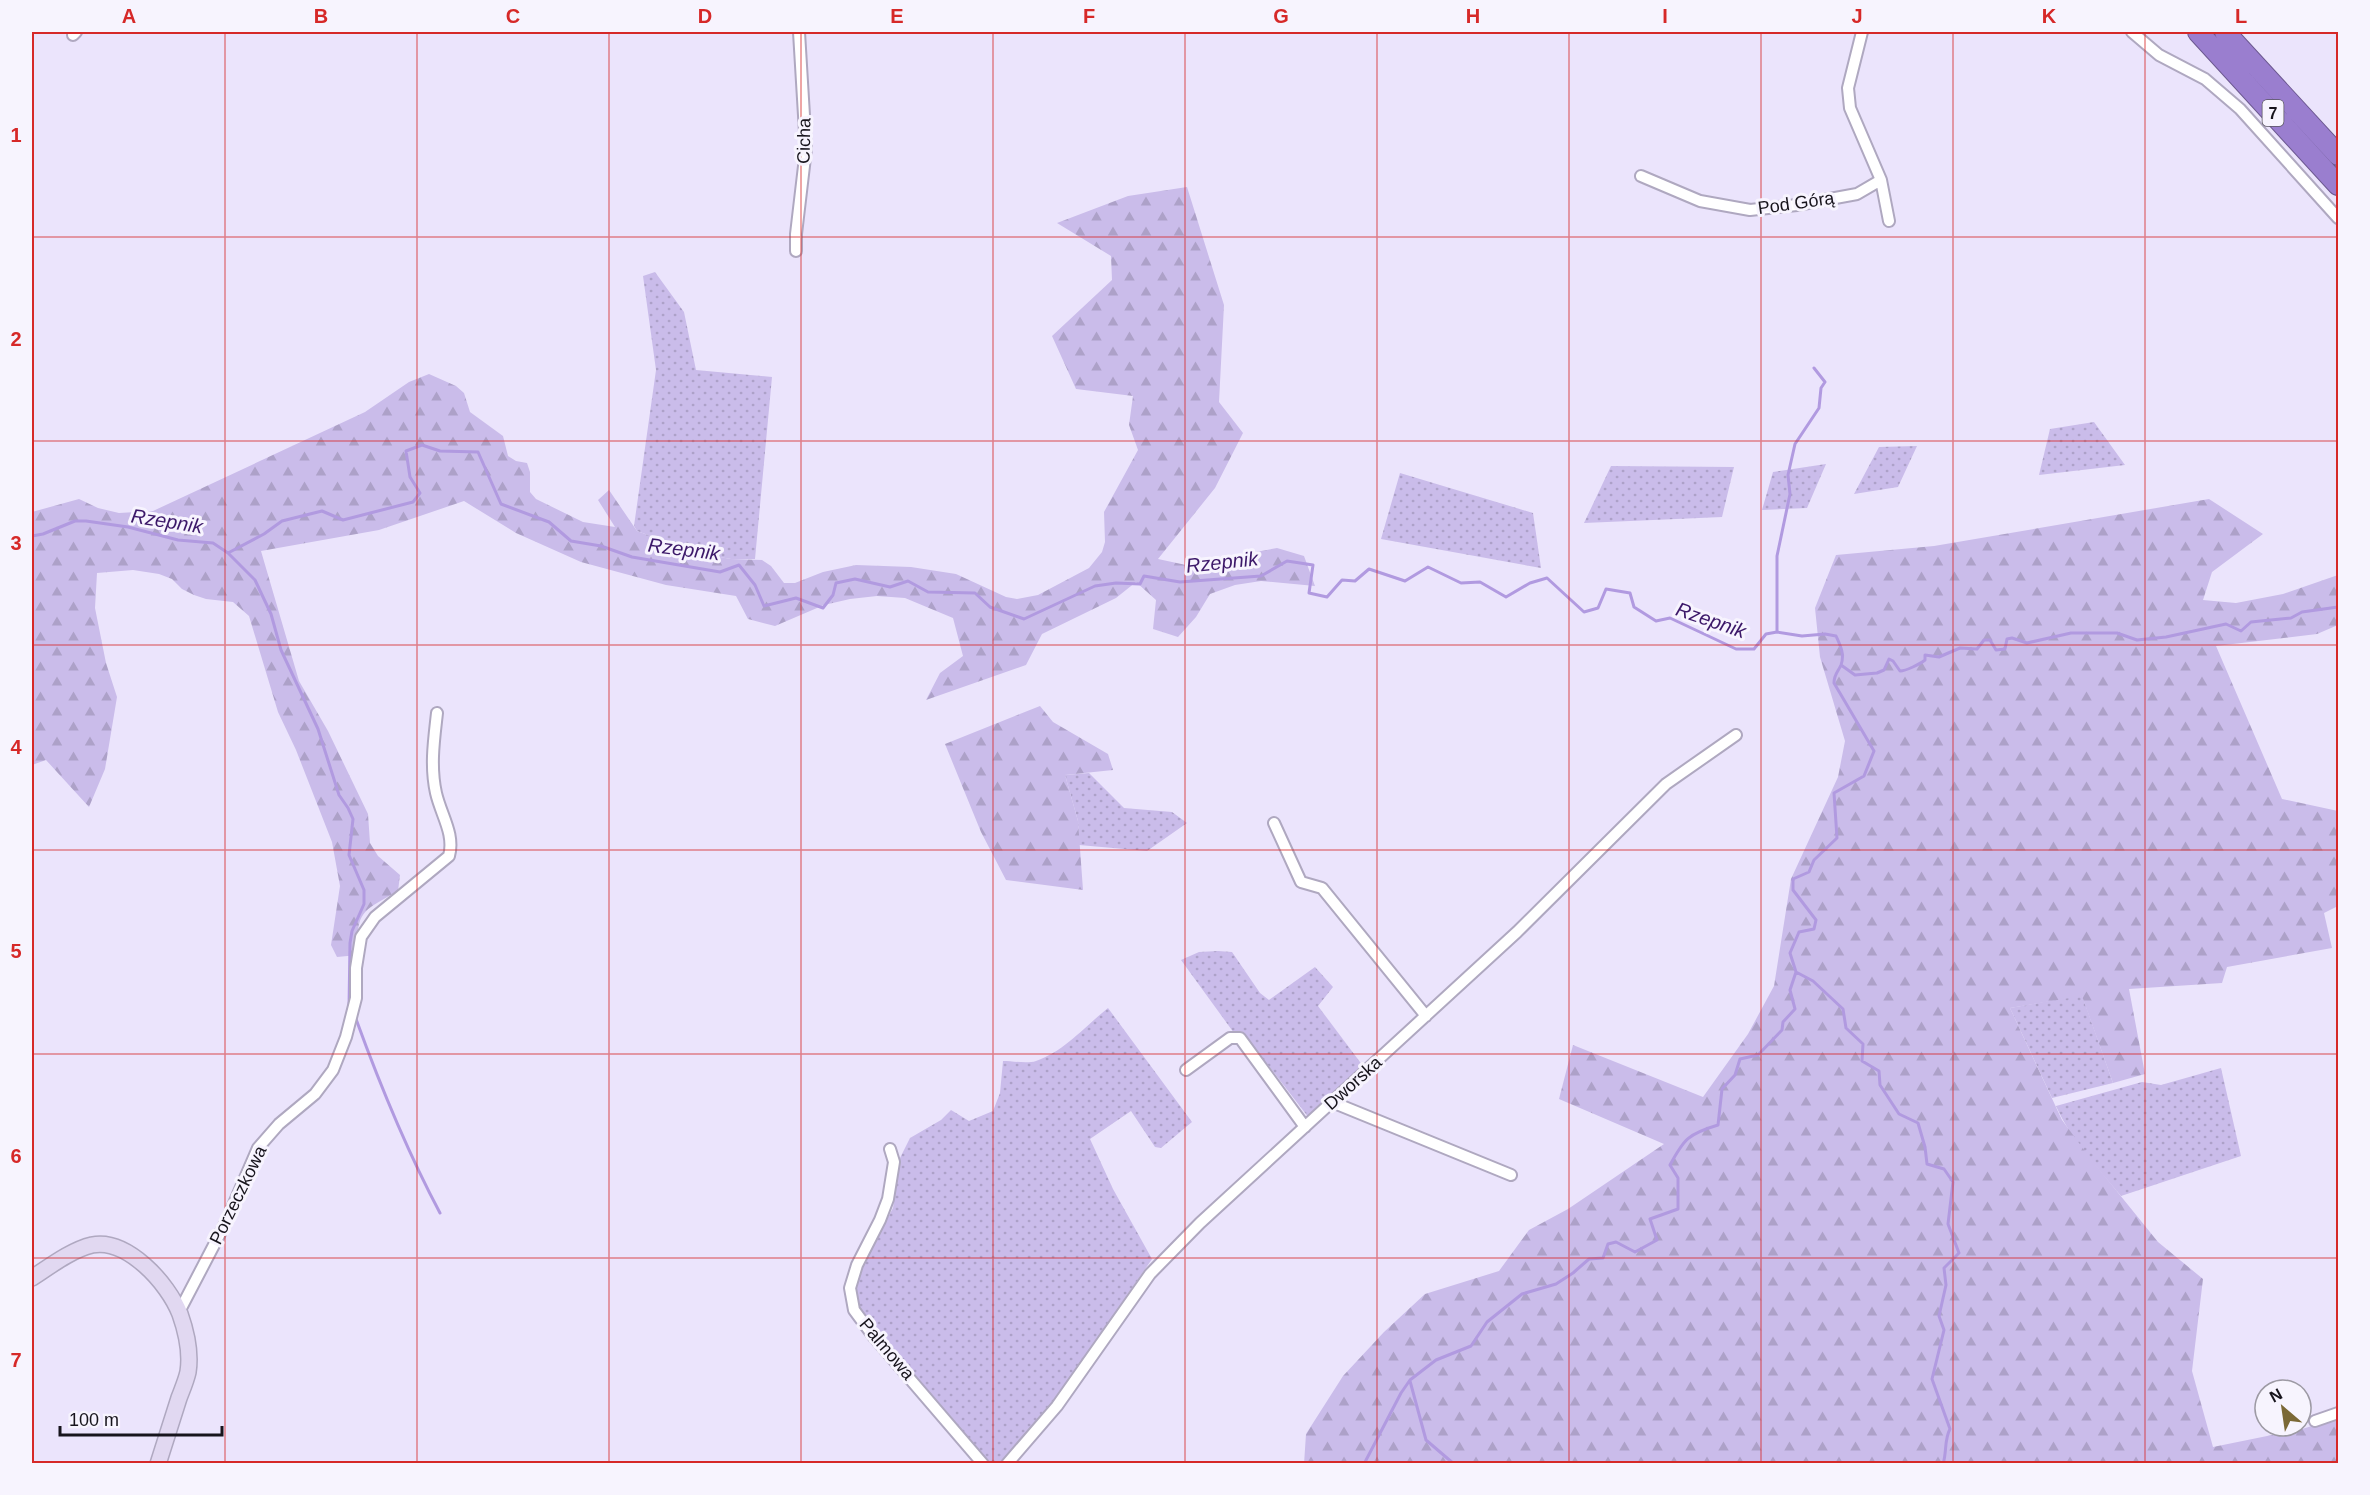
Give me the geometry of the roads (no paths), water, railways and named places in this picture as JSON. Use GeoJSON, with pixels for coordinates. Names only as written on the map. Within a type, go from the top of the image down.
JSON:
{"type":"FeatureCollection","features":[{"type":"Feature","properties":{"kind":"highway","name":"7"},"geometry":{"type":"LineString","coordinates":[[2198,32],[2338,185]]}},
{"type":"Feature","properties":{"kind":"highway","name":"7"},"geometry":{"type":"LineString","coordinates":[[2228,33],[2338,156]]}},
{"type":"Feature","properties":{"kind":"street","name":"Cicha"},"geometry":{"type":"LineString","coordinates":[[796,251],[795,234],[806,149],[799,32]]}},
{"type":"Feature","properties":{"kind":"street"},"geometry":{"type":"LineString","coordinates":[[1862,32],[1848,88],[1850,108],[1881,180],[1889,221]]}},
{"type":"Feature","properties":{"kind":"street"},"geometry":{"type":"LineString","coordinates":[[2132,32],[2159,55],[2205,79],[2240,109],[2338,218]]}},
{"type":"Feature","properties":{"kind":"street","name":"Pod Górą"},"geometry":{"type":"LineString","coordinates":[[1641,176],[1700,201],[1750,210],[1797,205],[1857,194],[1881,180]]}},
{"type":"Feature","properties":{"kind":"street","name":"Porzeczkowa"},"geometry":{"type":"LineString","coordinates":[[179,1312],[226,1222],[258,1148],[279,1124],[315,1094],[333,1070],[346,1037],[356,998],[356,968],[361,937],[375,917],[449,856],[452,844],[436,794],[432,759],[437,714]]}},
{"type":"Feature","properties":{"kind":"street","name":"Dworska"},"geometry":{"type":"LineString","coordinates":[[1006,1464],[1057,1406],[1150,1274],[1222,1202],[1517,932],[1666,784],[1736,735]]}},
{"type":"Feature","properties":{"kind":"street"},"geometry":{"type":"LineString","coordinates":[[1274,823],[1301,882],[1323,888],[1426,1016]]}},
{"type":"Feature","properties":{"kind":"street"},"geometry":{"type":"LineString","coordinates":[[1186,1070],[1230,1038],[1240,1038],[1305,1127]]}},
{"type":"Feature","properties":{"kind":"street"},"geometry":{"type":"LineString","coordinates":[[1332,1102],[1511,1175]]}},
{"type":"Feature","properties":{"kind":"street","name":"Palmowa"},"geometry":{"type":"LineString","coordinates":[[890,1149],[894,1162],[888,1199],[880,1220],[857,1264],[850,1288],[854,1310],[874,1337],[983,1464]]}},
{"type":"Feature","properties":{"kind":"street"},"geometry":{"type":"LineString","coordinates":[[32,1278],[75,1252],[92,1245],[109,1245],[131,1254],[144,1264],[166,1289],[179,1312],[187,1338],[188,1372],[159,1464]]}},
{"type":"Feature","properties":{"kind":"street"},"geometry":{"type":"LineString","coordinates":[[2314,1421],[2338,1413]]}},
{"type":"Feature","properties":{"kind":"waterway"},"geometry":{"type":"LineString","coordinates":[[1777,632],[1777,556],[1790,494],[1788,475],[1795,444],[1819,408],[1821,388],[1825,382],[1814,368]]}},
{"type":"Feature","properties":{"kind":"waterway","name":"Rzepnik"},"geometry":{"type":"LineString","coordinates":[[32,536],[75,521],[86,521],[128,527],[178,540],[213,543],[228,553],[264,534],[282,521],[322,511],[343,520],[413,502],[420,493],[410,477],[406,451],[422,445],[440,451],[478,452],[501,504],[549,522],[571,541],[601,546],[632,557],[720,572],[739,565],[755,585],[764,606],[796,598],[823,608],[833,595],[836,583],[855,579],[890,587],[908,581],[928,592],[975,593],[990,607],[1024,619],[1095,586],[1116,583],[1140,584],[1144,576],[1180,582],[1261,576],[1287,561],[1313,565],[1309,593],[1327,597],[1342,580],[1355,581],[1369,569],[1405,581],[1428,567],[1461,583],[1480,582],[1506,597],[1530,583],[1547,578],[1584,612],[1598,608],[1606,589],[1630,593],[1634,607],[1656,621],[1670,618],[1736,649],[1754,649],[1766,634],[1777,632],[1802,636],[1825,634],[1836,636],[1842,650],[1842,657],[1834,683],[1874,751],[1864,776],[1834,793],[1837,838],[1814,860],[1809,872],[1793,879],[1793,890],[1816,920],[1814,929],[1799,932],[1790,953],[1796,972],[1790,990],[1795,1009],[1783,1022],[1782,1030],[1758,1055],[1740,1059],[1735,1075],[1722,1089],[1718,1125],[1693,1135],[1683,1143],[1675,1156],[1670,1165],[1678,1178],[1678,1209],[1650,1219],[1657,1240],[1635,1252],[1616,1242],[1608,1244],[1603,1258],[1589,1259],[1556,1284],[1522,1294],[1487,1322],[1471,1346],[1436,1360],[1410,1380],[1364,1464]]}},
{"type":"Feature","properties":{"kind":"waterway"},"geometry":{"type":"LineString","coordinates":[[228,553],[255,580],[271,614],[281,650],[318,729],[339,795],[353,819],[349,855],[364,890],[364,904],[352,931],[350,943],[349,1008]]}},
{"type":"Feature","properties":{"kind":"waterway"},"geometry":{"type":"LineString","coordinates":[[1841,665],[1855,675],[1877,673],[1884,670],[1889,659],[1900,671],[1923,662],[1925,655],[1939,657],[1960,648],[1977,649],[1984,640],[1990,640],[1996,650],[2005,649],[2007,639],[2012,638],[2027,643],[2071,633],[2117,633],[2137,640],[2166,637],[2226,624],[2241,631],[2251,622],[2291,618],[2302,612],[2338,607]]}},
{"type":"Feature","properties":{"kind":"waterway"},"geometry":{"type":"LineString","coordinates":[[1796,972],[1813,981],[1843,1009],[1846,1028],[1863,1044],[1862,1061],[1879,1071],[1880,1085],[1899,1114],[1918,1123],[1927,1164],[1944,1169],[1953,1182],[1948,1224],[1959,1253],[1944,1268],[1946,1285],[1939,1316],[1944,1330],[1932,1379],[1950,1429],[1943,1464]]}},
{"type":"Feature","properties":{"kind":"waterway"},"geometry":{"type":"LineString","coordinates":[[356,1019],[395,1118],[440,1213]]}},
{"type":"Feature","properties":{"kind":"waterway"},"geometry":{"type":"LineString","coordinates":[[1410,1381],[1426,1440],[1454,1464]]}}]}
